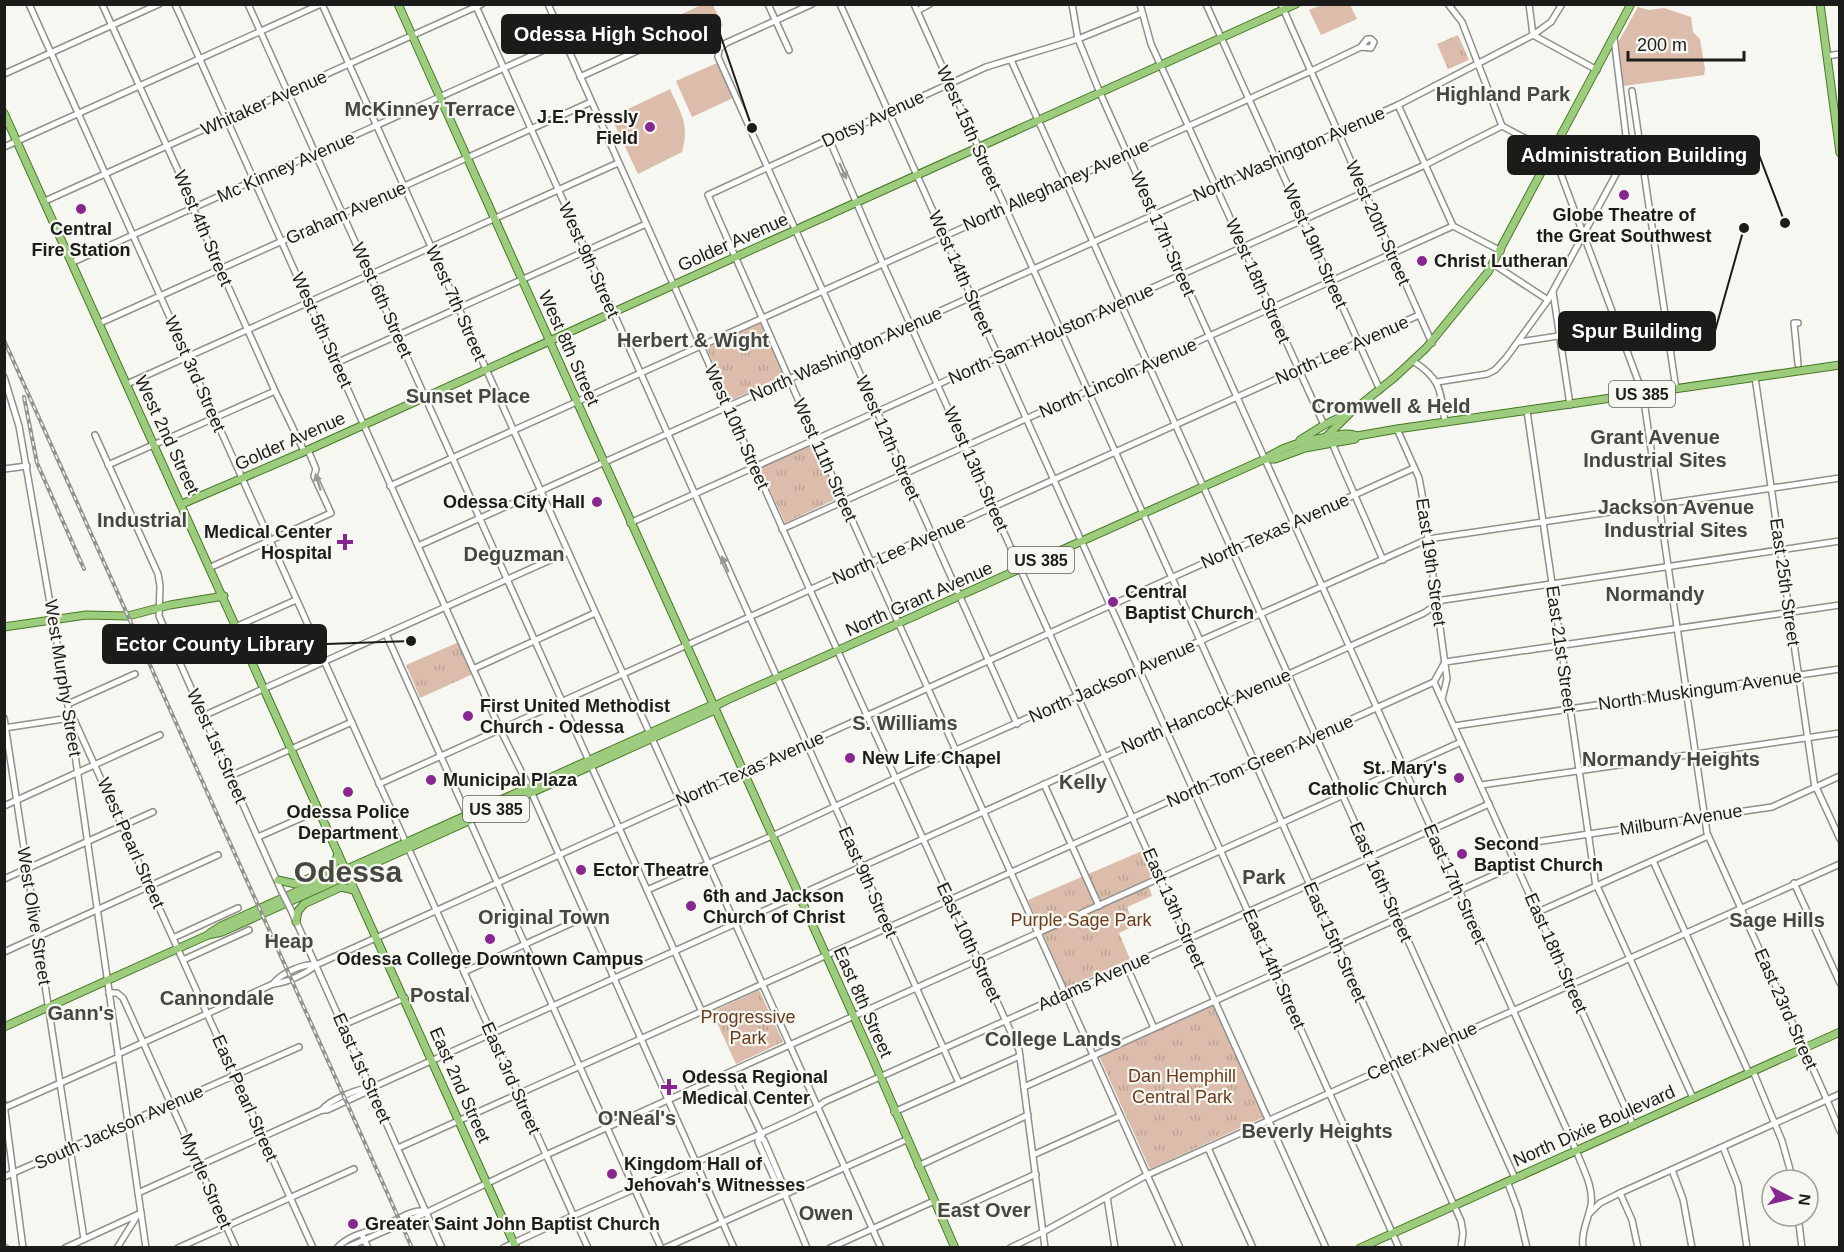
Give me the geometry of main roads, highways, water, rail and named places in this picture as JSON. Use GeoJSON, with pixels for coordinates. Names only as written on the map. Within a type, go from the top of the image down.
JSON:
{"type":"FeatureCollection","features":[{"type":"Feature","properties":{"kind":"main road","name":"West 8th Street"},"geometry":{"type":"LineString","coordinates":[[398,4],[630,523],[715,706]]}},
{"type":"Feature","properties":{"kind":"main road","name":"Golder Avenue"},"geometry":{"type":"LineString","coordinates":[[182,504],[306,451],[1100,93],[1221,38],[1282,7],[1296,4]]}},
{"type":"Feature","properties":{"kind":"main road"},"geometry":{"type":"LineString","coordinates":[[1315,446],[1432,343],[1493,264],[1631,4]]}},
{"type":"Feature","properties":{"kind":"main road"},"geometry":{"type":"LineString","coordinates":[[1820,4],[1837,118],[1839,153]]}},
{"type":"Feature","properties":{"kind":"main road","name":"West 2nd Street"},"geometry":{"type":"LineString","coordinates":[[4,113],[347,872]]}},
{"type":"Feature","properties":{"kind":"main road","name":"US 385"},"geometry":{"type":"LineString","coordinates":[[1315,446],[1397,429],[1839,365]]}},
{"type":"Feature","properties":{"kind":"main road"},"geometry":{"type":"LineString","coordinates":[[1296,443],[1324,425],[1350,413]]}},
{"type":"Feature","properties":{"kind":"main road"},"geometry":{"type":"LineString","coordinates":[[1344,419],[1349,433],[1357,436]]}},
{"type":"Feature","properties":{"kind":"main road","name":"US 385"},"geometry":{"type":"LineString","coordinates":[[1296,443],[1349,433]]}},
{"type":"Feature","properties":{"kind":"main road","name":"North Grant Avenue"},"geometry":{"type":"LineString","coordinates":[[4,1027],[208,935],[221,926],[289,903],[347,872],[1204,487],[1265,459],[1277,450],[1296,443]]}},
{"type":"Feature","properties":{"kind":"main road","name":"North Grant Avenue"},"geometry":{"type":"LineString","coordinates":[[1265,459],[1275,459],[1315,446]]}},
{"type":"Feature","properties":{"kind":"main road"},"geometry":{"type":"LineString","coordinates":[[4,627],[99,615],[103,612],[145,611],[224,596]]}},
{"type":"Feature","properties":{"kind":"main road","name":"East 8th Street"},"geometry":{"type":"LineString","coordinates":[[715,706],[742,772],[955,1248]]}},
{"type":"Feature","properties":{"kind":"main road"},"geometry":{"type":"LineString","coordinates":[[278,880],[294,885],[330,869],[336,862],[338,853]]}},
{"type":"Feature","properties":{"kind":"main road","name":"East 2nd Street"},"geometry":{"type":"LineString","coordinates":[[347,872],[515,1245]]}},
{"type":"Feature","properties":{"kind":"main road"},"geometry":{"type":"LineString","coordinates":[[296,922],[298,911],[304,904],[341,887],[354,890]]}},
{"type":"Feature","properties":{"kind":"main road","name":"North Dixie Boulevard"},"geometry":{"type":"LineString","coordinates":[[1360,1248],[1839,1032]]}},
{"type":"Feature","properties":{"kind":"railway"},"geometry":{"type":"LineString","coordinates":[[4,340],[412,1248]]}},
{"type":"Feature","properties":{"kind":"railway"},"geometry":{"type":"LineString","coordinates":[[24,397],[37,463],[84,569]]}},
{"type":"Feature","properties":{"kind":"place","name":"J.E. Pressly Field"},"geometry":{"type":"Point","coordinates":[650,127]}},
{"type":"Feature","properties":{"kind":"place","name":"Odessa High School"},"geometry":{"type":"Point","coordinates":[752,128]}},
{"type":"Feature","properties":{"kind":"place","name":"Globe Theatre of the Great Southwest"},"geometry":{"type":"Point","coordinates":[1624,195]}},
{"type":"Feature","properties":{"kind":"place","name":"Central Fire Station"},"geometry":{"type":"Point","coordinates":[81,209]}},
{"type":"Feature","properties":{"kind":"place","name":"Administration Building"},"geometry":{"type":"Point","coordinates":[1785,223]}},
{"type":"Feature","properties":{"kind":"place","name":"Spur Building"},"geometry":{"type":"Point","coordinates":[1744,228]}},
{"type":"Feature","properties":{"kind":"place","name":"Christ Lutheran"},"geometry":{"type":"Point","coordinates":[1422,261]}},
{"type":"Feature","properties":{"kind":"place","name":"Odessa City Hall"},"geometry":{"type":"Point","coordinates":[597,502]}},
{"type":"Feature","properties":{"kind":"place","name":"Medical Center Hospital"},"geometry":{"type":"Point","coordinates":[345,542]}},
{"type":"Feature","properties":{"kind":"place","name":"Central Baptist Church"},"geometry":{"type":"Point","coordinates":[1113,602]}},
{"type":"Feature","properties":{"kind":"place","name":"Ector County Library"},"geometry":{"type":"Point","coordinates":[411,641]}},
{"type":"Feature","properties":{"kind":"place","name":"First United Methodist Church - Odessa"},"geometry":{"type":"Point","coordinates":[468,716]}},
{"type":"Feature","properties":{"kind":"place","name":"New Life Chapel"},"geometry":{"type":"Point","coordinates":[850,758]}},
{"type":"Feature","properties":{"kind":"place","name":"St. Mary's Catholic Church"},"geometry":{"type":"Point","coordinates":[1459,778]}},
{"type":"Feature","properties":{"kind":"place","name":"Municipal Plaza"},"geometry":{"type":"Point","coordinates":[431,780]}},
{"type":"Feature","properties":{"kind":"place","name":"Odessa Police Department"},"geometry":{"type":"Point","coordinates":[348,792]}},
{"type":"Feature","properties":{"kind":"place","name":"Second Baptist Church"},"geometry":{"type":"Point","coordinates":[1462,854]}},
{"type":"Feature","properties":{"kind":"place","name":"Ector Theatre"},"geometry":{"type":"Point","coordinates":[581,870]}},
{"type":"Feature","properties":{"kind":"place","name":"6th and Jackson Church of Christ"},"geometry":{"type":"Point","coordinates":[691,906]}},
{"type":"Feature","properties":{"kind":"place","name":"Odessa College Downtown Campus"},"geometry":{"type":"Point","coordinates":[490,939]}},
{"type":"Feature","properties":{"kind":"place","name":"Odessa Regional Medical Center"},"geometry":{"type":"Point","coordinates":[669,1087]}},
{"type":"Feature","properties":{"kind":"place","name":"Kingdom Hall of Jehovah's Witnesses"},"geometry":{"type":"Point","coordinates":[612,1174]}},
{"type":"Feature","properties":{"kind":"place","name":"Greater Saint John Baptist Church"},"geometry":{"type":"Point","coordinates":[353,1224]}},
{"type":"Feature","properties":{"kind":"district","name":"Highland Park"},"geometry":{"type":"Point","coordinates":[1503,94]}},
{"type":"Feature","properties":{"kind":"district","name":"McKinney Terrace"},"geometry":{"type":"Point","coordinates":[430,109]}},
{"type":"Feature","properties":{"kind":"district","name":"Herbert & Wight"},"geometry":{"type":"Point","coordinates":[693,340]}},
{"type":"Feature","properties":{"kind":"district","name":"Sunset Place"},"geometry":{"type":"Point","coordinates":[468,396]}},
{"type":"Feature","properties":{"kind":"district","name":"Cromwell & Held"},"geometry":{"type":"Point","coordinates":[1391,406]}},
{"type":"Feature","properties":{"kind":"district","name":"Grant Avenue Industrial Sites"},"geometry":{"type":"Point","coordinates":[1655,448]}},
{"type":"Feature","properties":{"kind":"district","name":"Jackson Avenue Industrial Sites"},"geometry":{"type":"Point","coordinates":[1676,518]}},
{"type":"Feature","properties":{"kind":"district","name":"Industrial"},"geometry":{"type":"Point","coordinates":[142,520]}},
{"type":"Feature","properties":{"kind":"district","name":"Deguzman"},"geometry":{"type":"Point","coordinates":[514,554]}},
{"type":"Feature","properties":{"kind":"district","name":"Normandy"},"geometry":{"type":"Point","coordinates":[1655,594]}},
{"type":"Feature","properties":{"kind":"district","name":"S. Williams"},"geometry":{"type":"Point","coordinates":[905,723]}},
{"type":"Feature","properties":{"kind":"district","name":"Normandy Heights"},"geometry":{"type":"Point","coordinates":[1671,759]}},
{"type":"Feature","properties":{"kind":"district","name":"Kelly"},"geometry":{"type":"Point","coordinates":[1083,782]}},
{"type":"Feature","properties":{"kind":"district","name":"Odessa"},"geometry":{"type":"Point","coordinates":[348,872]}},
{"type":"Feature","properties":{"kind":"district","name":"Park"},"geometry":{"type":"Point","coordinates":[1264,877]}},
{"type":"Feature","properties":{"kind":"district","name":"Original Town"},"geometry":{"type":"Point","coordinates":[544,917]}},
{"type":"Feature","properties":{"kind":"district","name":"Sage Hills"},"geometry":{"type":"Point","coordinates":[1777,920]}},
{"type":"Feature","properties":{"kind":"district","name":"Heap"},"geometry":{"type":"Point","coordinates":[289,941]}},
{"type":"Feature","properties":{"kind":"district","name":"Postal"},"geometry":{"type":"Point","coordinates":[440,995]}},
{"type":"Feature","properties":{"kind":"district","name":"Cannondale"},"geometry":{"type":"Point","coordinates":[217,998]}},
{"type":"Feature","properties":{"kind":"district","name":"Gann's"},"geometry":{"type":"Point","coordinates":[81,1013]}},
{"type":"Feature","properties":{"kind":"district","name":"College Lands"},"geometry":{"type":"Point","coordinates":[1053,1039]}},
{"type":"Feature","properties":{"kind":"district","name":"O'Neal's"},"geometry":{"type":"Point","coordinates":[637,1118]}},
{"type":"Feature","properties":{"kind":"district","name":"Beverly Heights"},"geometry":{"type":"Point","coordinates":[1317,1131]}},
{"type":"Feature","properties":{"kind":"district","name":"East Over"},"geometry":{"type":"Point","coordinates":[984,1210]}},
{"type":"Feature","properties":{"kind":"district","name":"Owen"},"geometry":{"type":"Point","coordinates":[826,1213]}},
{"type":"Feature","properties":{"kind":"park label","name":"Purple Sage Park"},"geometry":{"type":"Point","coordinates":[1081,920]}},
{"type":"Feature","properties":{"kind":"park label","name":"Progressive Park"},"geometry":{"type":"Point","coordinates":[748,1027]}},
{"type":"Feature","properties":{"kind":"park label","name":"Dan Hemphill Central Park"},"geometry":{"type":"Point","coordinates":[1182,1086]}}]}
